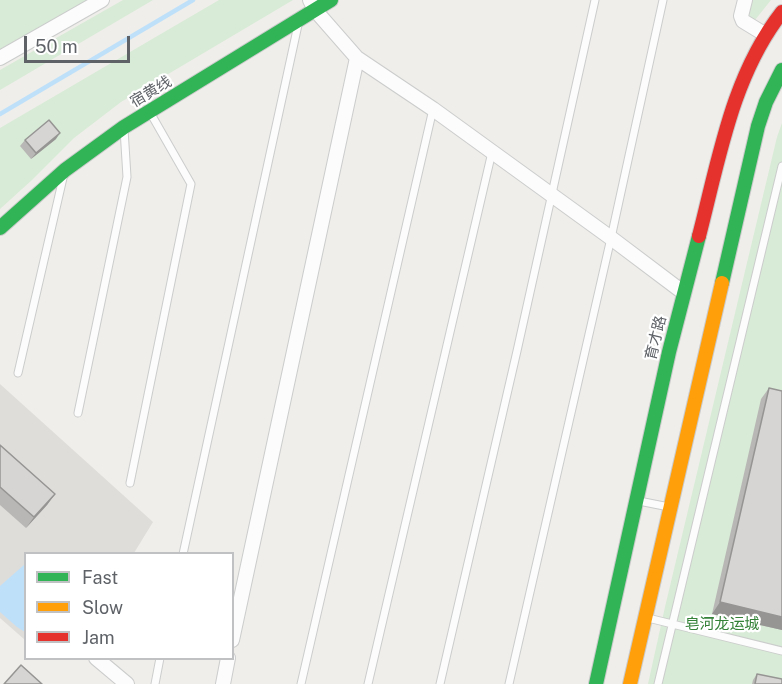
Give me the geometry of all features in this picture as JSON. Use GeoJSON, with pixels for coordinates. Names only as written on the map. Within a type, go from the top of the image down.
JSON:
{"type":"FeatureCollection","features":[{"type":"Feature","properties":{"kind":"street"},"geometry":{"type":"LineString","coordinates":[[0,58],[102,0]]}},
{"type":"Feature","properties":{"kind":"street","name":"宿黄线"},"geometry":{"type":"LineString","coordinates":[[0,228],[65,170],[124,127],[300,20],[312,5],[331,0]]}},
{"type":"Feature","properties":{"kind":"street"},"geometry":{"type":"LineString","coordinates":[[745,0],[741,16],[743,21],[766,35]]}},
{"type":"Feature","properties":{"kind":"street"},"geometry":{"type":"LineString","coordinates":[[312,5],[357,58],[433,109],[684,293]]}},
{"type":"Feature","properties":{"kind":"street","name":"育才路"},"geometry":{"type":"LineString","coordinates":[[596,684],[669,352],[736,95],[749,65],[773,22],[782,12]]}},
{"type":"Feature","properties":{"kind":"street"},"geometry":{"type":"LineString","coordinates":[[234,631],[357,58]]}},
{"type":"Feature","properties":{"kind":"street"},"geometry":{"type":"LineString","coordinates":[[630,684],[758,126],[766,102],[782,70]]}},
{"type":"Feature","properties":{"kind":"street"},"geometry":{"type":"LineString","coordinates":[[98,660],[127,684]]}},
{"type":"Feature","properties":{"kind":"street"},"geometry":{"type":"LineString","coordinates":[[223,684],[228,660]]}},
{"type":"Feature","properties":{"kind":"lane"},"geometry":{"type":"LineString","coordinates":[[440,684],[595,0]]}},
{"type":"Feature","properties":{"kind":"lane"},"geometry":{"type":"LineString","coordinates":[[509,684],[663,0]]}},
{"type":"Feature","properties":{"kind":"lane"},"geometry":{"type":"LineString","coordinates":[[183,552],[300,20]]}},
{"type":"Feature","properties":{"kind":"lane"},"geometry":{"type":"LineString","coordinates":[[301,684],[433,109]]}},
{"type":"Feature","properties":{"kind":"lane"},"geometry":{"type":"LineString","coordinates":[[130,483],[191,184],[150,112]]}},
{"type":"Feature","properties":{"kind":"lane"},"geometry":{"type":"LineString","coordinates":[[78,413],[127,177],[124,127]]}},
{"type":"Feature","properties":{"kind":"lane"},"geometry":{"type":"LineString","coordinates":[[368,684],[492,152]]}},
{"type":"Feature","properties":{"kind":"lane"},"geometry":{"type":"LineString","coordinates":[[658,684],[782,166]]}},
{"type":"Feature","properties":{"kind":"lane"},"geometry":{"type":"LineString","coordinates":[[18,373],[65,170]]}},
{"type":"Feature","properties":{"kind":"lane"},"geometry":{"type":"LineString","coordinates":[[637,501],[671,507]]}},
{"type":"Feature","properties":{"kind":"lane"},"geometry":{"type":"LineString","coordinates":[[646,618],[782,651]]}},
{"type":"Feature","properties":{"kind":"lane"},"geometry":{"type":"LineString","coordinates":[[155,684],[160,660]]}},
{"type":"Feature","properties":{"kind":"shaded area"},"geometry":{"type":"Polygon","coordinates":[[[0,384],[153,522],[135,552],[24,552],[24,639],[0,618],[0,384]]]}},
{"type":"Feature","properties":{"kind":"green space"},"geometry":{"type":"Polygon","coordinates":[[[0,0],[90,0],[0,51],[0,0]]]}},
{"type":"Feature","properties":{"kind":"green space"},"geometry":{"type":"Polygon","coordinates":[[[123,0],[153,0],[0,90],[0,70],[123,0]]]}},
{"type":"Feature","properties":{"kind":"green space"},"geometry":{"type":"Polygon","coordinates":[[[219,0],[293,0],[121,102],[74,138],[0,209],[0,128],[219,0]]]}},
{"type":"Feature","properties":{"kind":"green space"},"geometry":{"type":"Polygon","coordinates":[[[752,0],[771,0],[755,20],[747,16],[752,0]]]}},
{"type":"Feature","properties":{"kind":"green space","name":"皂河龙运城"},"geometry":{"type":"Polygon","coordinates":[[[782,123],[782,684],[648,684],[777,137],[782,123]]]}},
{"type":"Feature","properties":{"kind":"water"},"geometry":{"type":"Polygon","coordinates":[[[24,565],[24,631],[0,612],[0,586],[24,565]]]}},
{"type":"Feature","properties":{"kind":"building"},"geometry":{"type":"Polygon","coordinates":[[[49,120],[60,133],[36,153],[25,140],[49,120]]]}},
{"type":"Feature","properties":{"kind":"building"},"geometry":{"type":"Polygon","coordinates":[[[769,388],[782,391],[782,617],[720,602],[769,388]]]}},
{"type":"Feature","properties":{"kind":"building"},"geometry":{"type":"Polygon","coordinates":[[[0,445],[55,494],[34,517],[0,487],[0,445]]]}},
{"type":"Feature","properties":{"kind":"building"},"geometry":{"type":"Polygon","coordinates":[[[21,665],[42,684],[4,684],[21,665]]]}},
{"type":"Feature","properties":{"kind":"building"},"geometry":{"type":"Polygon","coordinates":[[[757,674],[782,679],[782,684],[755,684],[757,674]]]}},
{"type":"Feature","properties":{"kind":"waterway"},"geometry":{"type":"LineString","coordinates":[[0,114],[193,0]]}},
{"type":"Feature","properties":{"kind":"traffic: fast"},"geometry":{"type":"LineString","coordinates":[[0,228],[65,170],[124,127],[331,0]]}},
{"type":"Feature","properties":{"kind":"traffic: fast"},"geometry":{"type":"LineString","coordinates":[[722,283],[758,126],[766,102],[782,70]]}},
{"type":"Feature","properties":{"kind":"traffic: fast"},"geometry":{"type":"LineString","coordinates":[[596,684],[669,352],[699,236]]}},
{"type":"Feature","properties":{"kind":"traffic: slow"},"geometry":{"type":"LineString","coordinates":[[630,684],[722,283]]}},
{"type":"Feature","properties":{"kind":"traffic: jam"},"geometry":{"type":"LineString","coordinates":[[699,236],[721,148],[739,91],[765,37],[782,12]]}}]}
